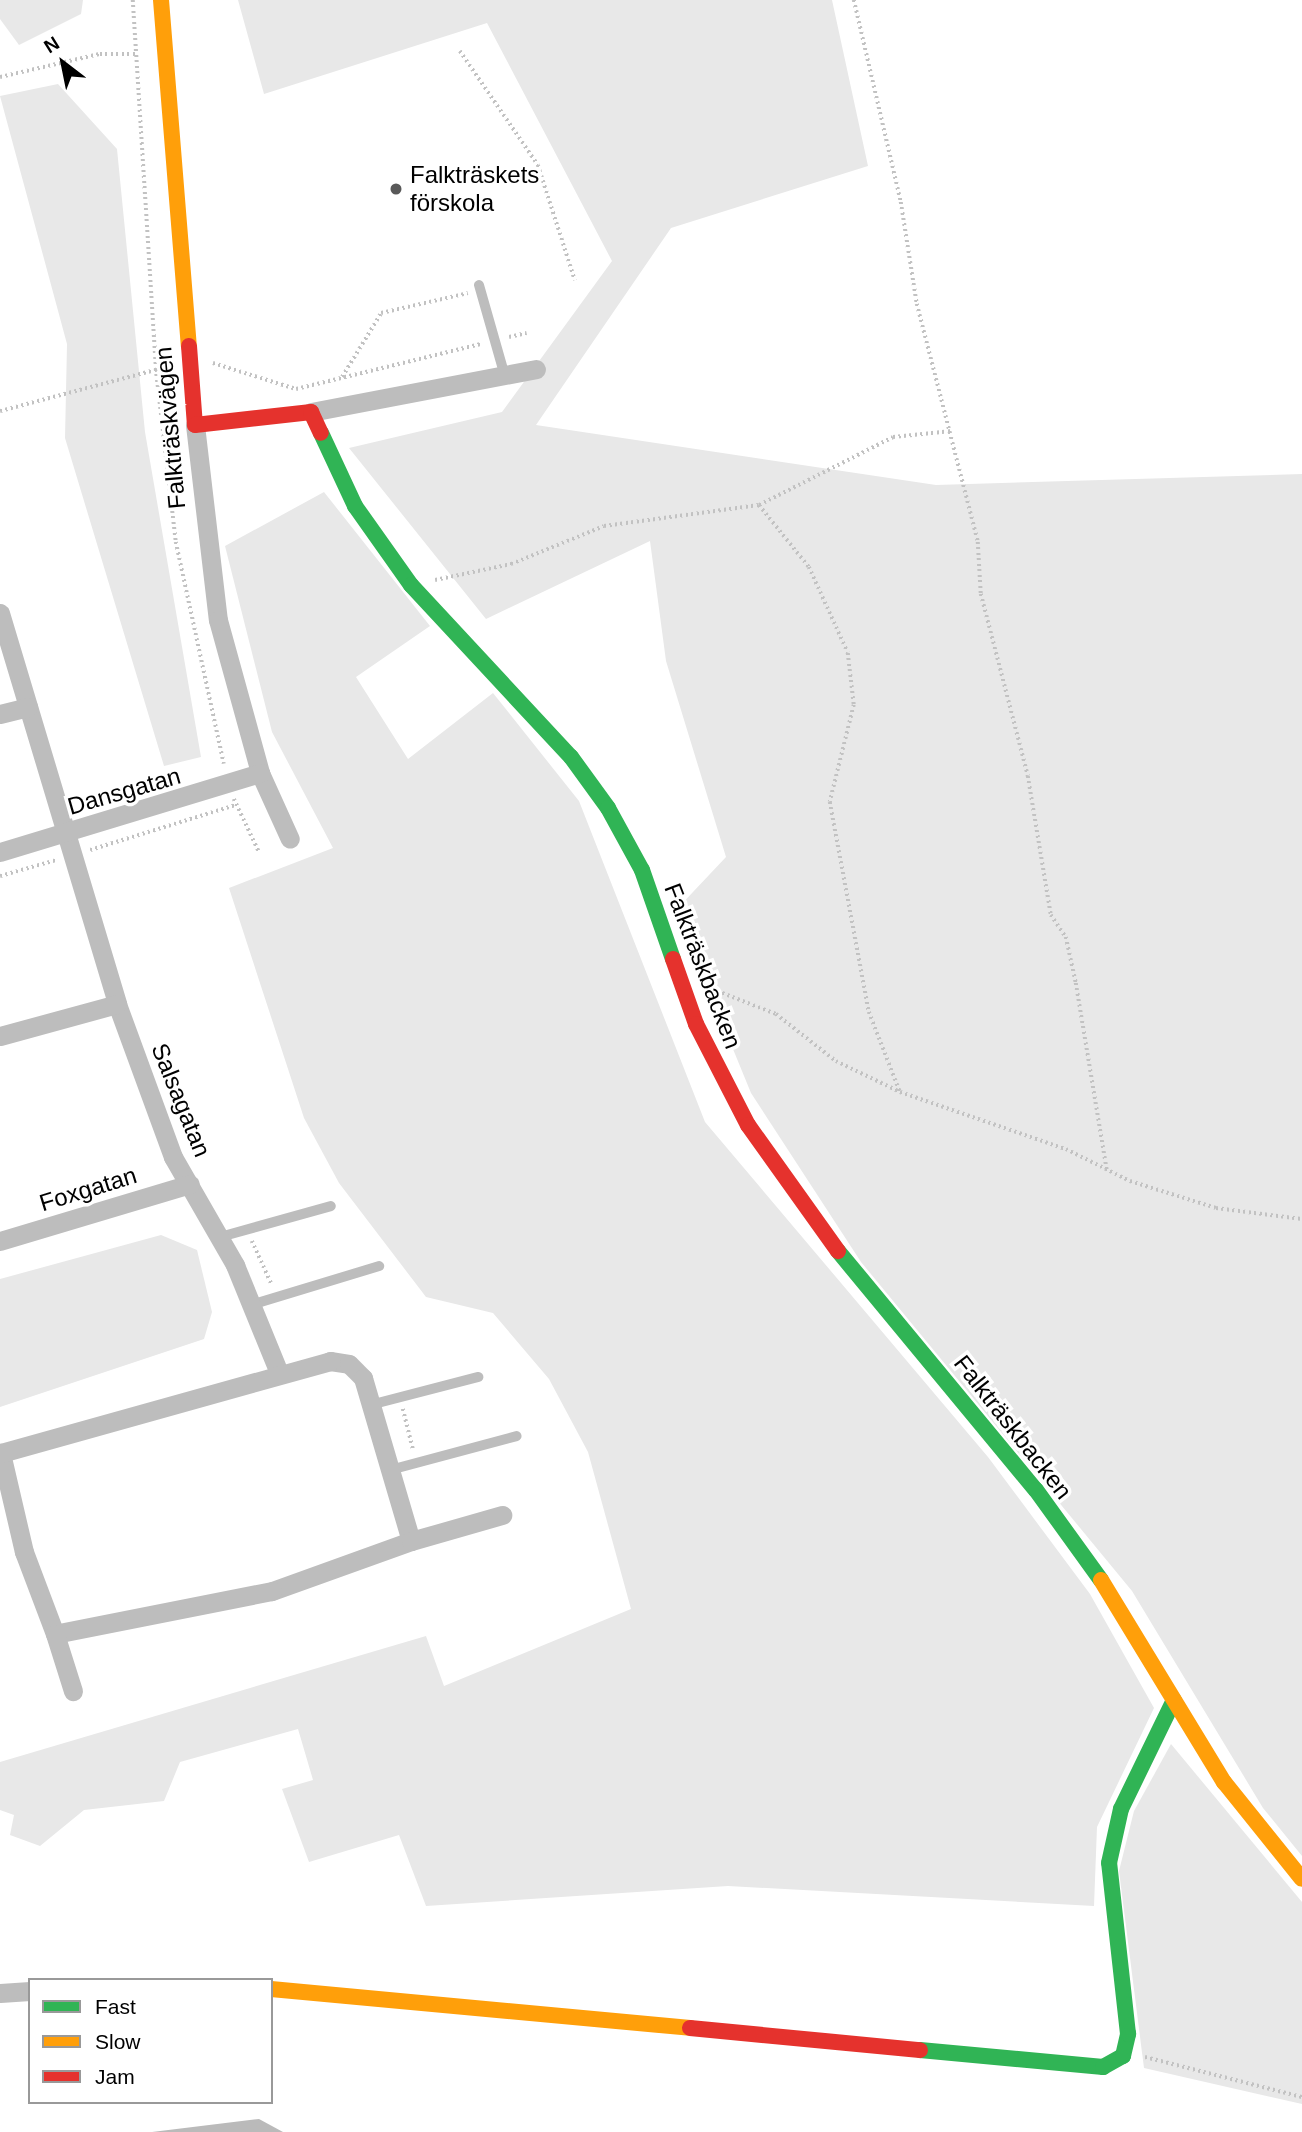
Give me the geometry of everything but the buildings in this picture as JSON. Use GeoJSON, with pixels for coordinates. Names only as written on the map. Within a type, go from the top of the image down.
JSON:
{"type":"FeatureCollection","features":[{"type":"Feature","properties":{"kind":"street","name":"Falkträskvägen"},"geometry":{"type":"LineString","coordinates":[[162,0],[195,425],[218,620],[260,773],[290,839]]}},
{"type":"Feature","properties":{"kind":"street"},"geometry":{"type":"LineString","coordinates":[[195,425],[311,412],[536,369]]}},
{"type":"Feature","properties":{"kind":"street","name":"Falkträskbacken"},"geometry":{"type":"LineString","coordinates":[[311,412],[355,506],[411,585],[571,757],[607,808],[642,870],[680,980],[722,1076],[780,1172],[859,1279],[1036,1490],[1105,1587],[1224,1782],[1302,1879]]}},
{"type":"Feature","properties":{"kind":"street","name":"Salsagatan"},"geometry":{"type":"LineString","coordinates":[[0,613],[69,832],[117,1004],[173,1157],[220,1237],[279,1373]]}},
{"type":"Feature","properties":{"kind":"street"},"geometry":{"type":"LineString","coordinates":[[0,714],[28,707]]}},
{"type":"Feature","properties":{"kind":"street","name":"Dansgatan"},"geometry":{"type":"LineString","coordinates":[[0,852],[260,773]]}},
{"type":"Feature","properties":{"kind":"street"},"geometry":{"type":"LineString","coordinates":[[0,1036],[117,1004]]}},
{"type":"Feature","properties":{"kind":"street","name":"Foxgatan"},"geometry":{"type":"LineString","coordinates":[[0,1241],[190,1184]]}},
{"type":"Feature","properties":{"kind":"street"},"geometry":{"type":"LineString","coordinates":[[73,1691],[24,1552],[1,1453],[279,1373],[330,1361],[349,1364],[363,1378],[411,1541]]}},
{"type":"Feature","properties":{"kind":"street"},"geometry":{"type":"LineString","coordinates":[[55,1634],[272,1591],[411,1541],[502,1515]]}},
{"type":"Feature","properties":{"kind":"street"},"geometry":{"type":"LineString","coordinates":[[273,1989],[1065,2066],[1103,2067],[1123,2056],[1125,1999],[1109,1863],[1121,1809],[1174,1700]]}},
{"type":"Feature","properties":{"kind":"street"},"geometry":{"type":"LineString","coordinates":[[0,1993],[28,1991]]}},
{"type":"Feature","properties":{"kind":"lane"},"geometry":{"type":"LineString","coordinates":[[479,288],[505,377]]}},
{"type":"Feature","properties":{"kind":"lane"},"geometry":{"type":"LineString","coordinates":[[220,1237],[331,1206]]}},
{"type":"Feature","properties":{"kind":"lane"},"geometry":{"type":"LineString","coordinates":[[251,1305],[379,1266]]}},
{"type":"Feature","properties":{"kind":"lane"},"geometry":{"type":"LineString","coordinates":[[370,1405],[478,1377]]}},
{"type":"Feature","properties":{"kind":"lane"},"geometry":{"type":"LineString","coordinates":[[390,1470],[517,1436]]}},
{"type":"Feature","properties":{"kind":"path"},"geometry":{"type":"LineString","coordinates":[[855,0],[901,202],[916,303],[953,431],[978,542],[990,641],[1028,776],[1051,915],[1066,937],[1076,983],[1107,1170]]}},
{"type":"Feature","properties":{"kind":"path"},"geometry":{"type":"LineString","coordinates":[[460,51],[538,165],[575,281]]}},
{"type":"Feature","properties":{"kind":"path"},"geometry":{"type":"LineString","coordinates":[[0,77],[100,54],[136,54]]}},
{"type":"Feature","properties":{"kind":"path"},"geometry":{"type":"LineString","coordinates":[[342,378],[381,313],[479,288]]}},
{"type":"Feature","properties":{"kind":"path"},"geometry":{"type":"LineString","coordinates":[[0,411],[190,363],[221,363],[276,387],[342,378],[527,333]]}},
{"type":"Feature","properties":{"kind":"path"},"geometry":{"type":"LineString","coordinates":[[411,585],[511,564],[604,526],[760,505],[893,436],[953,431]]}},
{"type":"Feature","properties":{"kind":"path"},"geometry":{"type":"LineString","coordinates":[[760,505],[809,567],[848,653],[854,705],[830,802],[869,1012],[900,1092]]}},
{"type":"Feature","properties":{"kind":"path"},"geometry":{"type":"LineString","coordinates":[[0,876],[235,805]]}},
{"type":"Feature","properties":{"kind":"path"},"geometry":{"type":"LineString","coordinates":[[680,980],[776,1014],[836,1061],[900,1092],[1216,1208],[1302,1219]]}},
{"type":"Feature","properties":{"kind":"path"},"geometry":{"type":"LineString","coordinates":[[247,1229],[277,1297]]}},
{"type":"Feature","properties":{"kind":"path"},"geometry":{"type":"LineString","coordinates":[[400,1397],[417,1463]]}},
{"type":"Feature","properties":{"kind":"path"},"geometry":{"type":"LineString","coordinates":[[1123,2056],[1156,2057],[1302,2097]]}},
{"type":"Feature","properties":{"kind":"shaded area"},"geometry":{"type":"Polygon","coordinates":[[[0,0],[83,0],[81,14],[19,45],[0,19],[0,0]]]}},
{"type":"Feature","properties":{"kind":"shaded area"},"geometry":{"type":"Polygon","coordinates":[[[238,0],[832,0],[868,166],[671,228],[536,425],[936,485],[1302,474],[1302,1856],[1263,1808],[1132,1591],[861,1262],[751,1093],[676,910],[726,857],[666,661],[650,541],[486,619],[349,448],[502,412],[612,261],[487,23],[264,94],[238,0]]]}},
{"type":"Feature","properties":{"kind":"shaded area"},"geometry":{"type":"Polygon","coordinates":[[[58,84],[117,149],[145,432],[201,757],[164,766],[65,438],[67,344],[0,96],[58,84]]]}},
{"type":"Feature","properties":{"kind":"shaded area"},"geometry":{"type":"Polygon","coordinates":[[[324,492],[430,626],[356,677],[408,759],[493,693],[579,801],[705,1122],[988,1457],[1090,1594],[1154,1708],[1097,1827],[1094,1906],[728,1886],[426,1906],[399,1835],[309,1862],[282,1789],[313,1780],[298,1729],[180,1762],[164,1801],[84,1810],[40,1846],[10,1835],[14,1815],[0,1810],[0,1762],[426,1636],[444,1686],[631,1609],[588,1452],[549,1379],[493,1313],[426,1297],[339,1183],[304,1118],[229,888],[333,848],[272,732],[225,546],[324,492]]]}},
{"type":"Feature","properties":{"kind":"shaded area"},"geometry":{"type":"Polygon","coordinates":[[[161,1235],[197,1250],[212,1312],[204,1339],[0,1407],[0,1279],[161,1235]]]}},
{"type":"Feature","properties":{"kind":"shaded area"},"geometry":{"type":"Polygon","coordinates":[[[1171,1744],[1302,1902],[1302,2104],[1144,2068],[1119,1871],[1134,1811],[1171,1744]]]}},
{"type":"Feature","properties":{"kind":"shaded area"},"geometry":{"type":"Polygon","coordinates":[[[259,2119],[283,2132],[152,2132],[259,2119]]]}},
{"type":"Feature","properties":{"kind":"traffic: fast"},"geometry":{"type":"LineString","coordinates":[[321,433],[355,506],[411,585],[571,757],[608,808],[642,870],[673,959]]}},
{"type":"Feature","properties":{"kind":"traffic: fast"},"geometry":{"type":"LineString","coordinates":[[838,1251],[1036,1490],[1101,1580]]}},
{"type":"Feature","properties":{"kind":"traffic: fast"},"geometry":{"type":"LineString","coordinates":[[920,2050],[1103,2067],[1123,2056],[1128,2034],[1109,1863],[1121,1809],[1174,1700]]}},
{"type":"Feature","properties":{"kind":"traffic: slow"},"geometry":{"type":"LineString","coordinates":[[161,0],[189,346]]}},
{"type":"Feature","properties":{"kind":"traffic: slow"},"geometry":{"type":"LineString","coordinates":[[1101,1580],[1224,1782],[1302,1879]]}},
{"type":"Feature","properties":{"kind":"traffic: slow"},"geometry":{"type":"LineString","coordinates":[[273,1989],[690,2028]]}},
{"type":"Feature","properties":{"kind":"traffic: jam"},"geometry":{"type":"LineString","coordinates":[[189,346],[195,425],[311,412],[321,433]]}},
{"type":"Feature","properties":{"kind":"traffic: jam"},"geometry":{"type":"LineString","coordinates":[[673,959],[696,1024],[748,1125],[838,1251]]}},
{"type":"Feature","properties":{"kind":"traffic: jam"},"geometry":{"type":"LineString","coordinates":[[690,2028],[920,2050]]}},
{"type":"Feature","properties":{"kind":"place","name":"Falkträskets förskola"},"geometry":{"type":"Point","coordinates":[396,189]}}]}
